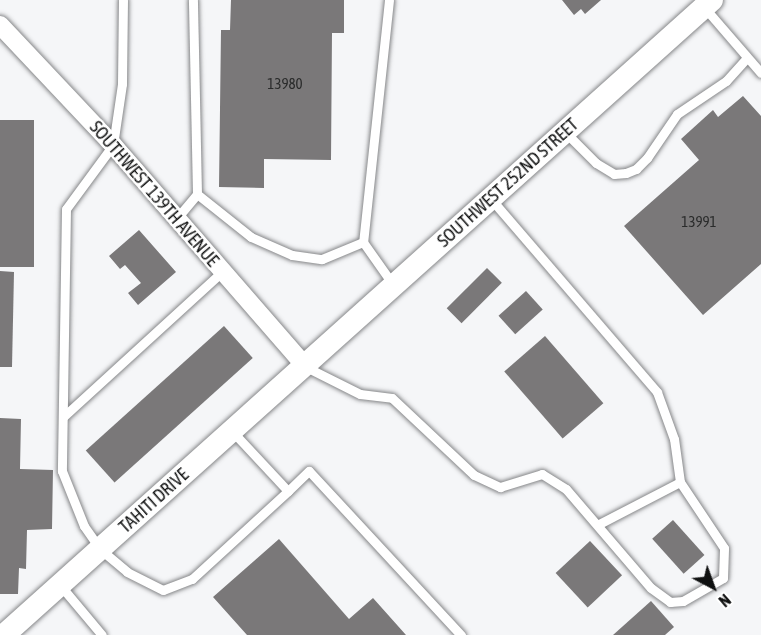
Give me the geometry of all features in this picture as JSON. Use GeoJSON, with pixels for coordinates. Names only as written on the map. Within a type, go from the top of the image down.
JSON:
{"type":"FeatureCollection","features":[{"type":"Feature","properties":{"kind":"street","name":"SOUTHWEST 252ND STREET"},"geometry":{"type":"LineString","coordinates":[[305,366],[708,4]]}},
{"type":"Feature","properties":{"kind":"street","name":"SOUTHWEST 139TH AVENUE"},"geometry":{"type":"LineString","coordinates":[[0,25],[113,145],[305,366]]}},
{"type":"Feature","properties":{"kind":"street","name":"TAHITI DRIVE"},"geometry":{"type":"LineString","coordinates":[[4,635],[305,366]]}},
{"type":"Feature","properties":{"kind":"lane"},"geometry":{"type":"LineString","coordinates":[[123,0],[122,84],[113,145],[66,209],[63,471],[84,526],[100,549],[127,572],[163,590],[192,579],[309,471],[461,635]]}},
{"type":"Feature","properties":{"kind":"lane"},"geometry":{"type":"LineString","coordinates":[[177,218],[197,194],[193,0]]}},
{"type":"Feature","properties":{"kind":"lane"},"geometry":{"type":"LineString","coordinates":[[389,0],[363,242],[394,286]]}},
{"type":"Feature","properties":{"kind":"lane"},"geometry":{"type":"LineString","coordinates":[[708,4],[747,58],[761,73]]}},
{"type":"Feature","properties":{"kind":"lane"},"geometry":{"type":"LineString","coordinates":[[565,132],[596,163],[614,174],[636,169],[647,158],[677,114],[726,81],[747,58]]}},
{"type":"Feature","properties":{"kind":"lane"},"geometry":{"type":"LineString","coordinates":[[197,194],[251,237],[292,255],[322,259],[363,242]]}},
{"type":"Feature","properties":{"kind":"lane"},"geometry":{"type":"LineString","coordinates":[[305,366],[360,394],[392,398],[474,475],[500,487],[542,474],[566,489],[599,524],[651,588],[670,602],[683,601],[723,578],[724,548],[680,482],[674,439],[657,392],[491,199]]}},
{"type":"Feature","properties":{"kind":"lane"},"geometry":{"type":"LineString","coordinates":[[63,417],[223,272]]}},
{"type":"Feature","properties":{"kind":"lane"},"geometry":{"type":"LineString","coordinates":[[232,431],[288,491]]}},
{"type":"Feature","properties":{"kind":"lane"},"geometry":{"type":"LineString","coordinates":[[599,524],[680,482]]}},
{"type":"Feature","properties":{"kind":"lane"},"geometry":{"type":"LineString","coordinates":[[60,585],[102,635]]}},
{"type":"Feature","properties":{"kind":"building"},"geometry":{"type":"Polygon","coordinates":[[[231,0],[344,0],[344,33],[332,33],[331,160],[264,159],[264,188],[219,187],[221,30],[230,30],[231,0]]]}},
{"type":"Feature","properties":{"kind":"building"},"geometry":{"type":"Polygon","coordinates":[[[562,0],[601,0],[585,14],[581,9],[574,15],[562,0]]]}},
{"type":"Feature","properties":{"kind":"building"},"geometry":{"type":"Polygon","coordinates":[[[743,96],[761,116],[761,264],[703,315],[624,226],[699,160],[681,139],[713,110],[718,117],[743,96]]]}},
{"type":"Feature","properties":{"kind":"building"},"geometry":{"type":"Polygon","coordinates":[[[0,120],[34,120],[34,267],[0,267],[0,120]]]}},
{"type":"Feature","properties":{"kind":"building"},"geometry":{"type":"Polygon","coordinates":[[[139,230],[176,272],[138,305],[128,293],[141,283],[125,265],[120,269],[109,256],[139,230]]]}},
{"type":"Feature","properties":{"kind":"building"},"geometry":{"type":"Polygon","coordinates":[[[487,268],[502,283],[462,323],[447,308],[487,268]]]}},
{"type":"Feature","properties":{"kind":"building"},"geometry":{"type":"Polygon","coordinates":[[[0,271],[14,272],[12,367],[0,367],[0,271]]]}},
{"type":"Feature","properties":{"kind":"building"},"geometry":{"type":"Polygon","coordinates":[[[526,291],[543,310],[515,334],[499,316],[526,291]]]}},
{"type":"Feature","properties":{"kind":"building"},"geometry":{"type":"Polygon","coordinates":[[[224,326],[253,358],[115,482],[86,450],[224,326]]]}},
{"type":"Feature","properties":{"kind":"building"},"geometry":{"type":"Polygon","coordinates":[[[545,336],[603,403],[563,439],[504,371],[545,336]]]}},
{"type":"Feature","properties":{"kind":"building"},"geometry":{"type":"Polygon","coordinates":[[[0,418],[21,419],[20,469],[53,470],[52,529],[27,530],[26,569],[19,568],[18,594],[0,594],[0,418]]]}},
{"type":"Feature","properties":{"kind":"building"},"geometry":{"type":"Polygon","coordinates":[[[673,520],[704,555],[684,574],[652,539],[673,520]]]}},
{"type":"Feature","properties":{"kind":"building"},"geometry":{"type":"Polygon","coordinates":[[[279,539],[349,619],[373,598],[406,635],[247,635],[213,597],[279,539]]]}},
{"type":"Feature","properties":{"kind":"building"},"geometry":{"type":"Polygon","coordinates":[[[590,541],[622,575],[588,607],[556,573],[590,541]]]}},
{"type":"Feature","properties":{"kind":"building"},"geometry":{"type":"Polygon","coordinates":[[[651,601],[674,627],[665,635],[613,635],[651,601]]]}}]}
